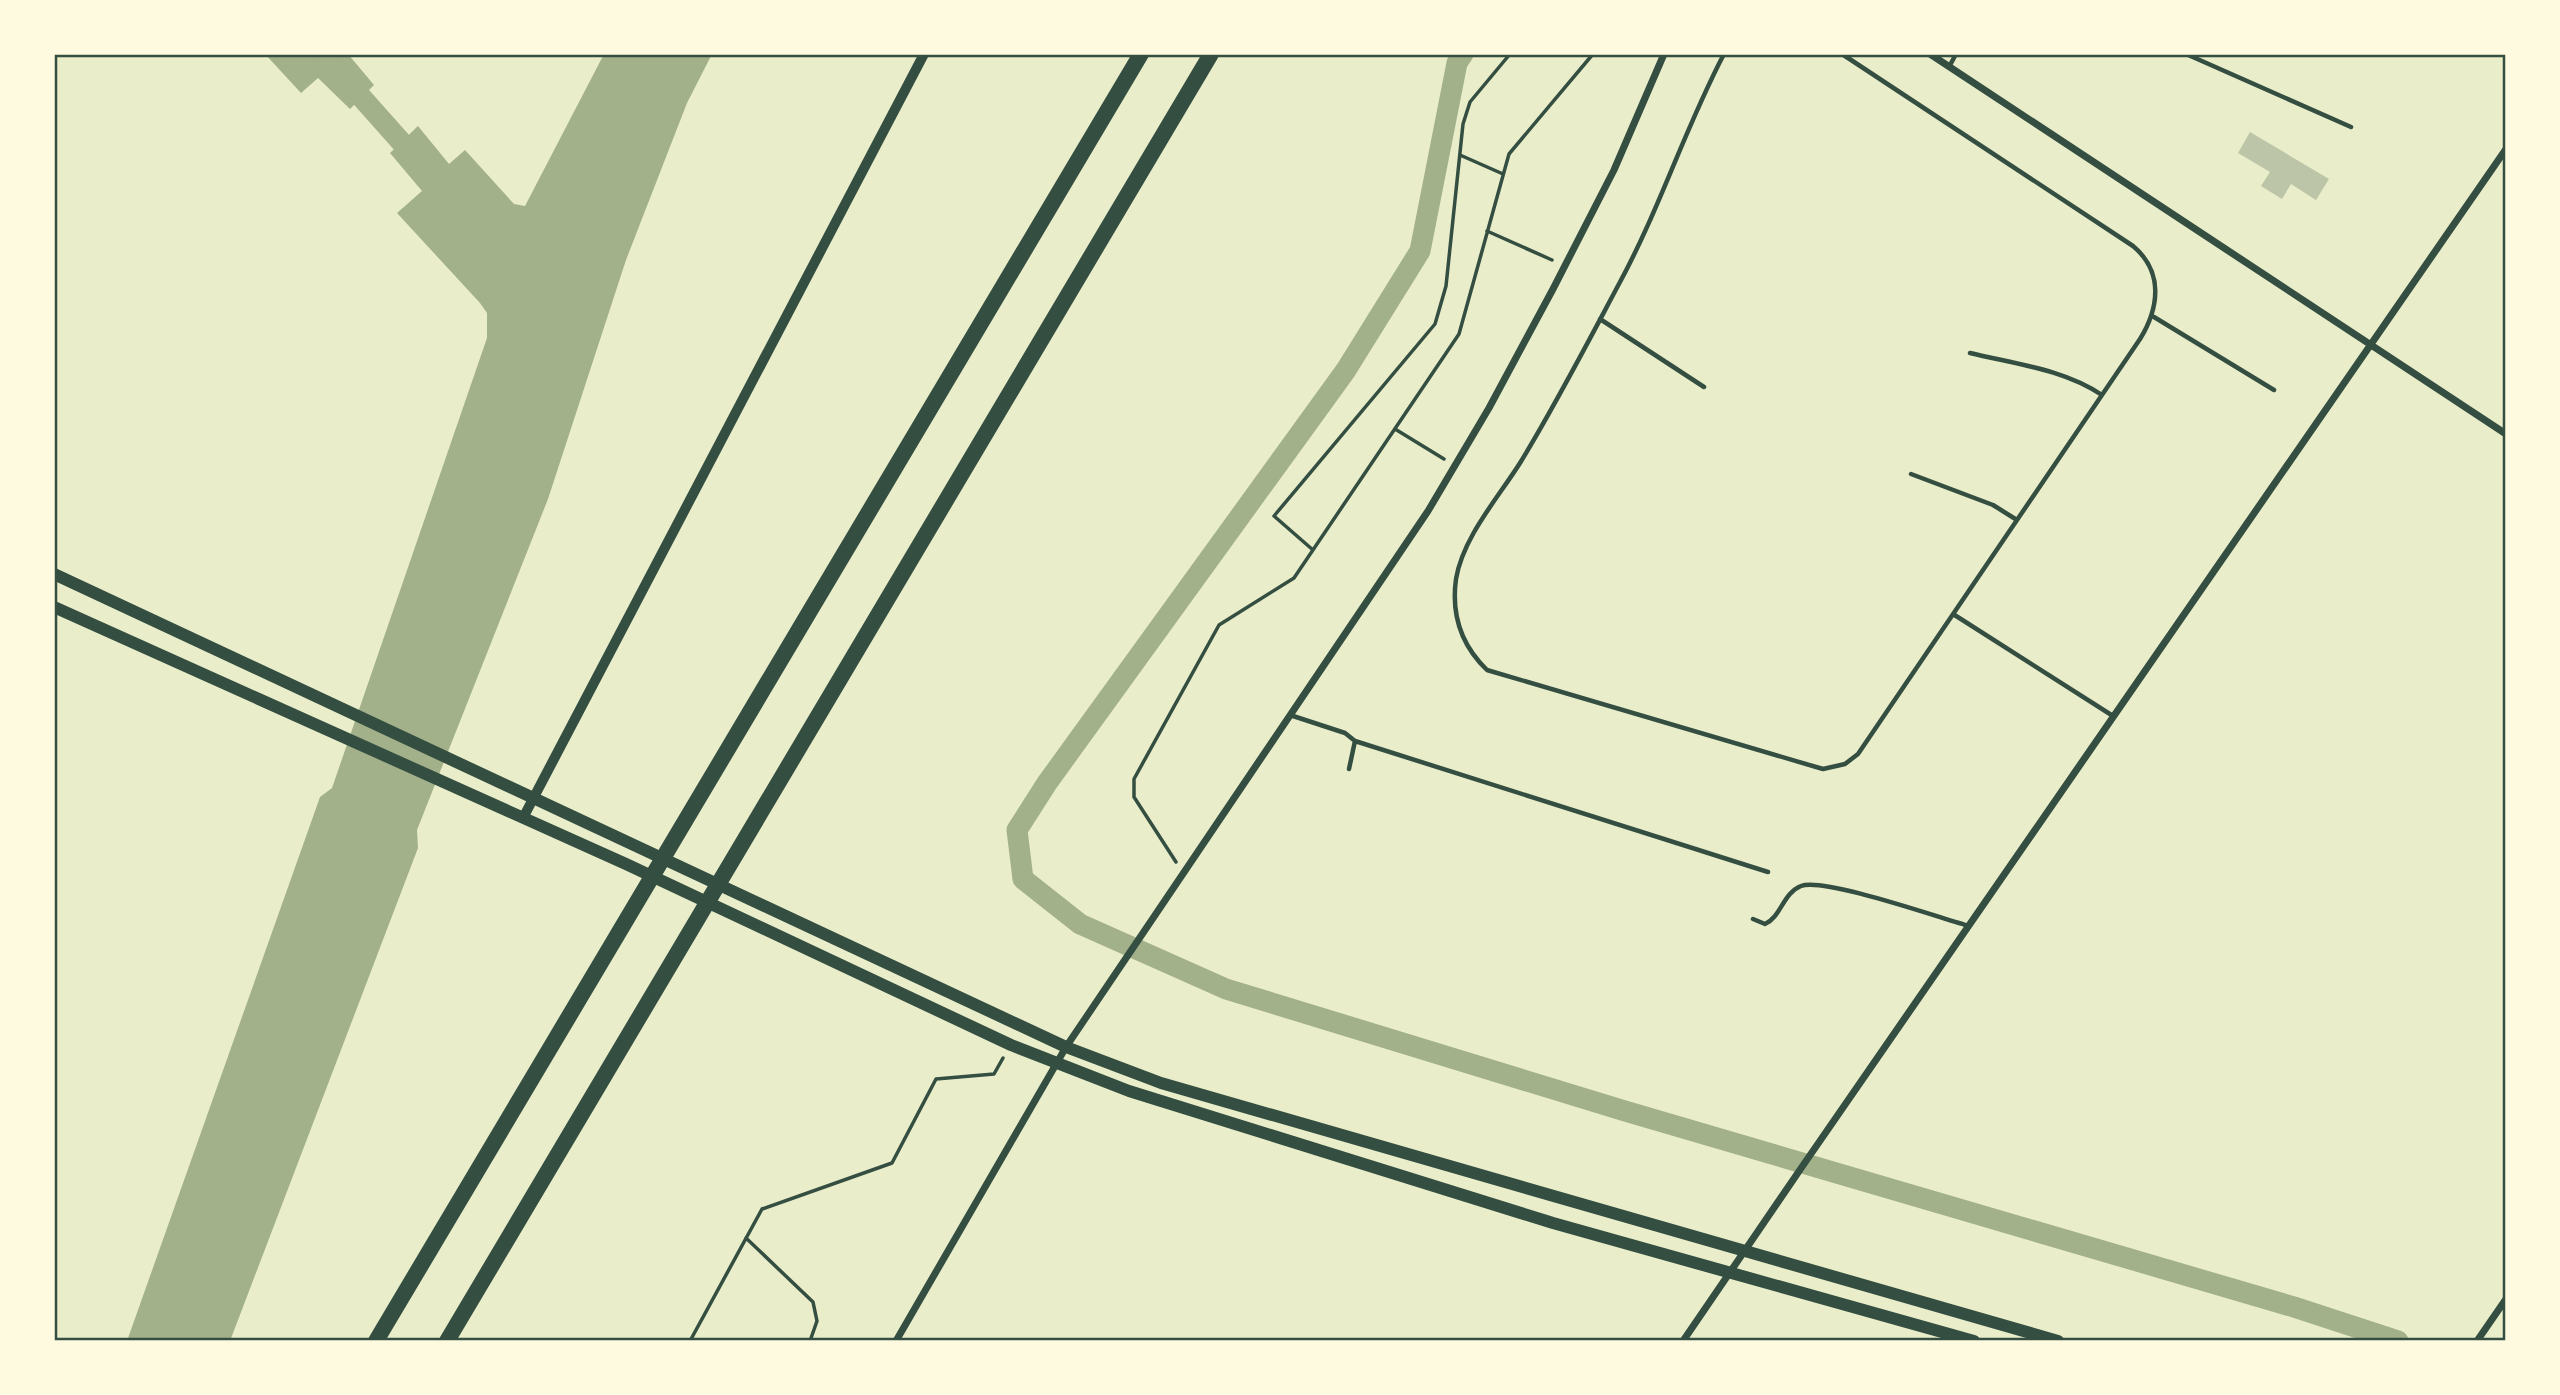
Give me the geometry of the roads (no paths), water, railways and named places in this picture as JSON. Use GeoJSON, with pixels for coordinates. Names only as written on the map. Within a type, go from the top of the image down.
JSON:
{"type":"FeatureCollection","features":[{"type":"Feature","properties":{"kind":"highway"},"geometry":{"type":"LineString","coordinates":[[376,1341],[1141,54]]}},
{"type":"Feature","properties":{"kind":"highway"},"geometry":{"type":"LineString","coordinates":[[447,1341],[1211,54]]}},
{"type":"Feature","properties":{"kind":"main road"},"geometry":{"type":"LineString","coordinates":[[54,574],[1066,1047],[1161,1083],[2058,1341]]}},
{"type":"Feature","properties":{"kind":"main road"},"geometry":{"type":"LineString","coordinates":[[54,607],[523,818],[1011,1045],[1129,1091],[1540,1219],[1731,1270],[1974,1341]]}},
{"type":"Feature","properties":{"kind":"street"},"geometry":{"type":"LineString","coordinates":[[523,818],[924,54]]}},
{"type":"Feature","properties":{"kind":"street"},"geometry":{"type":"LineString","coordinates":[[896,1341],[1066,1047],[1428,511],[1455,466],[1565,266],[1614,170],[1664,54]]}},
{"type":"Feature","properties":{"kind":"street"},"geometry":{"type":"LineString","coordinates":[[1930,54],[2506,435]]}},
{"type":"Feature","properties":{"kind":"street"},"geometry":{"type":"LineString","coordinates":[[1683,1341],[1828,1124],[1969,926],[2506,149]]}},
{"type":"Feature","properties":{"kind":"street"},"geometry":{"type":"LineString","coordinates":[[2477,1341],[2506,1299]]}},
{"type":"Feature","properties":{"kind":"lane"},"geometry":{"type":"LineString","coordinates":[[1724,54],[1651,219],[1600,319],[1544,422],[1484,516],[1456,578],[1459,632],[1471,654],[1487,670],[1823,769],[1845,764],[1858,754],[2154,317],[2153,274],[2145,256],[1842,54]]}},
{"type":"Feature","properties":{"kind":"lane"},"geometry":{"type":"LineString","coordinates":[[1949,67],[1956,54]]}},
{"type":"Feature","properties":{"kind":"lane"},"geometry":{"type":"LineString","coordinates":[[2186,54],[2351,127]]}},
{"type":"Feature","properties":{"kind":"lane"},"geometry":{"type":"LineString","coordinates":[[2154,317],[2274,390]]}},
{"type":"Feature","properties":{"kind":"lane"},"geometry":{"type":"LineString","coordinates":[[1600,319],[1704,387]]}},
{"type":"Feature","properties":{"kind":"lane"},"geometry":{"type":"LineString","coordinates":[[1970,353],[2062,374],[2082,382],[2102,395]]}},
{"type":"Feature","properties":{"kind":"lane"},"geometry":{"type":"LineString","coordinates":[[1912,474],[1993,505],[2017,520]]}},
{"type":"Feature","properties":{"kind":"lane"},"geometry":{"type":"LineString","coordinates":[[1953,614],[2113,716]]}},
{"type":"Feature","properties":{"kind":"lane"},"geometry":{"type":"LineString","coordinates":[[1290,715],[1345,733],[1355,741],[1768,873]]}},
{"type":"Feature","properties":{"kind":"lane"},"geometry":{"type":"LineString","coordinates":[[1349,769],[1355,741]]}},
{"type":"Feature","properties":{"kind":"lane"},"geometry":{"type":"LineString","coordinates":[[1753,919],[1765,924],[1771,921],[1788,895],[1799,886],[1810,884],[1836,888],[1969,926]]}},
{"type":"Feature","properties":{"kind":"waterway"},"geometry":{"type":"LineString","coordinates":[[323,54],[419,162]]}},
{"type":"Feature","properties":{"kind":"waterway"},"geometry":{"type":"LineString","coordinates":[[1463,54],[1457,63],[1420,251],[1346,370],[1047,783],[1017,830],[1023,879],[1080,924],[1226,989],[1625,1111],[2294,1307],[2398,1341]]}}]}
